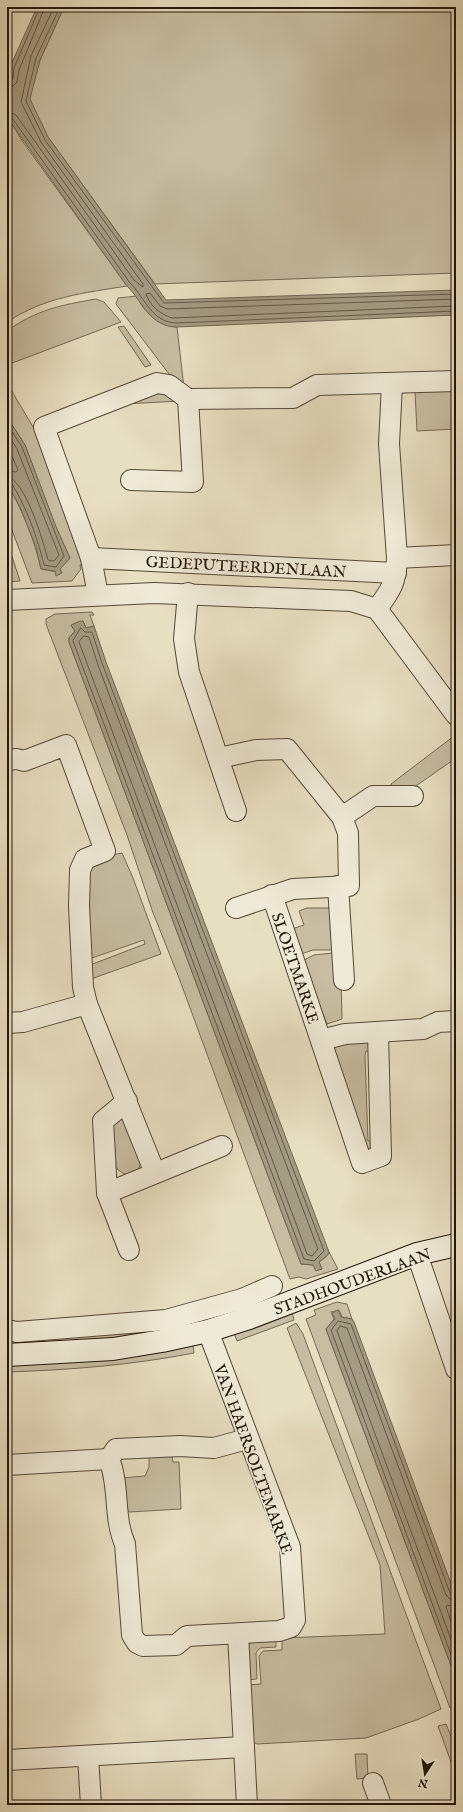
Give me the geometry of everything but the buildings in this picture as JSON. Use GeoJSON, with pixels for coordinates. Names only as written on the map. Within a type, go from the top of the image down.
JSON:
{"type":"FeatureCollection","features":[{"type":"Feature","properties":{"kind":"street"},"geometry":{"type":"LineString","coordinates":[[98,595],[91,558],[44,428],[157,383],[170,384],[188,399],[293,398],[317,385],[456,381]]}},
{"type":"Feature","properties":{"kind":"street"},"geometry":{"type":"LineString","coordinates":[[392,384],[389,444],[397,566],[392,588],[377,609],[456,715]]}},
{"type":"Feature","properties":{"kind":"street"},"geometry":{"type":"LineString","coordinates":[[131,480],[193,482],[188,399]]}},
{"type":"Feature","properties":{"kind":"street","name":"GEDEPUTEERDENLAAN"},"geometry":{"type":"LineString","coordinates":[[91,558],[397,566],[456,555]]}},
{"type":"Feature","properties":{"kind":"street"},"geometry":{"type":"LineString","coordinates":[[188,593],[184,639],[188,672],[219,758],[236,811]]}},
{"type":"Feature","properties":{"kind":"street","name":"GEDEPUTEERDENLAAN"},"geometry":{"type":"LineString","coordinates":[[7,600],[98,595],[188,593],[351,601],[377,609]]}},
{"type":"Feature","properties":{"kind":"street"},"geometry":{"type":"LineString","coordinates":[[7,760],[17,759],[24,761],[66,745],[105,851],[85,859],[80,870],[79,906],[83,987],[87,1004],[155,1173]]}},
{"type":"Feature","properties":{"kind":"street"},"geometry":{"type":"LineString","coordinates":[[219,758],[256,750],[288,750],[342,817],[348,833],[350,886],[338,886],[344,980]]}},
{"type":"Feature","properties":{"kind":"street"},"geometry":{"type":"LineString","coordinates":[[342,817],[373,796],[414,796]]}},
{"type":"Feature","properties":{"kind":"street","name":"SLOETMARKE"},"geometry":{"type":"LineString","coordinates":[[236,908],[292,888],[338,886]]}},
{"type":"Feature","properties":{"kind":"street","name":"SLOETMARKE"},"geometry":{"type":"LineString","coordinates":[[272,895],[362,1163],[381,1156],[378,1032]]}},
{"type":"Feature","properties":{"kind":"street"},"geometry":{"type":"LineString","coordinates":[[7,1023],[23,1022],[87,1004]]}},
{"type":"Feature","properties":{"kind":"street","name":"SLOETMARKE"},"geometry":{"type":"LineString","coordinates":[[321,1040],[345,1034],[423,1030],[438,1022],[456,1021]]}},
{"type":"Feature","properties":{"kind":"street"},"geometry":{"type":"LineString","coordinates":[[127,1101],[103,1121],[107,1193],[129,1250]]}},
{"type":"Feature","properties":{"kind":"street"},"geometry":{"type":"LineString","coordinates":[[107,1193],[222,1146]]}},
{"type":"Feature","properties":{"kind":"street","name":"STADHOUDERLAAN"},"geometry":{"type":"LineString","coordinates":[[7,1330],[17,1332],[166,1320],[245,1308],[416,1254],[456,1245]]}},
{"type":"Feature","properties":{"kind":"street"},"geometry":{"type":"LineString","coordinates":[[416,1254],[455,1363]]}},
{"type":"Feature","properties":{"kind":"street","name":"STADHOUDERLAAN"},"geometry":{"type":"LineString","coordinates":[[7,1355],[113,1349],[162,1341],[208,1331],[245,1308],[272,1286]]}},
{"type":"Feature","properties":{"kind":"street","name":"VAN HAERSOLTEMARKE"},"geometry":{"type":"LineString","coordinates":[[109,1459],[114,1471],[120,1532],[125,1544],[132,1635],[137,1643],[143,1646],[176,1644],[187,1636],[279,1631],[291,1627],[295,1620],[290,1547],[247,1439],[208,1331]]}},
{"type":"Feature","properties":{"kind":"street"},"geometry":{"type":"LineString","coordinates":[[7,1465],[109,1459],[116,1449],[180,1446],[214,1448],[247,1439]]}},
{"type":"Feature","properties":{"kind":"street"},"geometry":{"type":"LineString","coordinates":[[238,1634],[247,1805]]}},
{"type":"Feature","properties":{"kind":"street"},"geometry":{"type":"LineString","coordinates":[[7,1760],[244,1747]]}},
{"type":"Feature","properties":{"kind":"street"},"geometry":{"type":"LineString","coordinates":[[88,1756],[91,1805]]}},
{"type":"Feature","properties":{"kind":"street"},"geometry":{"type":"LineString","coordinates":[[373,1783],[381,1805]]}},
{"type":"Feature","properties":{"kind":"shaded area"},"geometry":{"type":"Polygon","coordinates":[[[64,7],[456,7],[456,273],[155,284],[48,137],[29,99],[40,60],[64,7]]]}},
{"type":"Feature","properties":{"kind":"shaded area"},"geometry":{"type":"Polygon","coordinates":[[[7,116],[23,142],[127,286],[50,301],[7,322],[7,116]]]}},
{"type":"Feature","properties":{"kind":"shaded area"},"geometry":{"type":"Polygon","coordinates":[[[137,296],[143,308],[153,318],[164,324],[177,327],[184,388],[169,374],[116,304],[118,298],[137,296]]]}},
{"type":"Feature","properties":{"kind":"shaded area"},"geometry":{"type":"Polygon","coordinates":[[[96,299],[104,302],[121,322],[7,365],[7,331],[28,318],[49,309],[96,299]]]}},
{"type":"Feature","properties":{"kind":"shaded area"},"geometry":{"type":"Polygon","coordinates":[[[124,326],[151,365],[145,367],[118,327],[124,326]]]}},
{"type":"Feature","properties":{"kind":"shaded area"},"geometry":{"type":"Polygon","coordinates":[[[7,383],[36,432],[86,563],[80,565],[81,569],[72,581],[32,583],[7,517],[7,483],[27,524],[41,569],[62,573],[60,569],[70,558],[56,527],[25,445],[7,417],[7,383]]]}},
{"type":"Feature","properties":{"kind":"shaded area"},"geometry":{"type":"Polygon","coordinates":[[[456,390],[456,429],[417,431],[415,391],[456,390]]]}},
{"type":"Feature","properties":{"kind":"shaded area"},"geometry":{"type":"Polygon","coordinates":[[[162,392],[180,401],[124,404],[162,392]]]}},
{"type":"Feature","properties":{"kind":"shaded area"},"geometry":{"type":"Polygon","coordinates":[[[7,541],[20,581],[7,582],[7,541]]]}},
{"type":"Feature","properties":{"kind":"shaded area"},"geometry":{"type":"Polygon","coordinates":[[[92,612],[94,615],[90,615],[94,626],[86,628],[83,621],[71,625],[75,631],[69,638],[69,642],[289,1232],[301,1264],[313,1265],[319,1269],[322,1269],[319,1262],[327,1256],[329,1252],[338,1269],[306,1279],[299,1277],[290,1279],[179,978],[152,910],[127,835],[46,624],[46,619],[55,614],[92,612]]]}},
{"type":"Feature","properties":{"kind":"shaded area"},"geometry":{"type":"Polygon","coordinates":[[[454,736],[456,739],[456,758],[413,788],[391,789],[391,784],[454,736]]]}},
{"type":"Feature","properties":{"kind":"shaded area"},"geometry":{"type":"Polygon","coordinates":[[[122,853],[133,878],[161,954],[91,979],[90,965],[145,944],[144,940],[89,959],[88,868],[102,857],[122,853]]]}},
{"type":"Feature","properties":{"kind":"shaded area"},"geometry":{"type":"Polygon","coordinates":[[[307,908],[330,908],[332,950],[313,950],[301,954],[292,929],[304,925],[299,911],[307,908]]]}},
{"type":"Feature","properties":{"kind":"shaded area"},"geometry":{"type":"Polygon","coordinates":[[[333,953],[341,979],[342,1019],[327,1024],[302,961],[314,955],[333,953]]]}},
{"type":"Feature","properties":{"kind":"shaded area"},"geometry":{"type":"Polygon","coordinates":[[[369,1041],[370,1051],[366,1051],[365,1056],[368,1141],[376,1141],[371,1149],[366,1149],[344,1094],[333,1044],[369,1041]]]}},
{"type":"Feature","properties":{"kind":"shaded area"},"geometry":{"type":"Polygon","coordinates":[[[120,1118],[129,1123],[143,1159],[137,1172],[128,1176],[118,1170],[116,1166],[114,1137],[111,1136],[111,1126],[120,1118]]]}},
{"type":"Feature","properties":{"kind":"shaded area"},"geometry":{"type":"Polygon","coordinates":[[[337,1302],[347,1304],[352,1319],[342,1317],[339,1310],[331,1312],[334,1319],[326,1329],[456,1679],[456,1708],[450,1708],[306,1319],[316,1315],[314,1310],[337,1302]]]}},
{"type":"Feature","properties":{"kind":"shaded area"},"geometry":{"type":"Polygon","coordinates":[[[218,1311],[236,1313],[185,1327],[94,1341],[7,1345],[7,1338],[218,1311]]]}},
{"type":"Feature","properties":{"kind":"shaded area"},"geometry":{"type":"Polygon","coordinates":[[[292,1312],[294,1320],[237,1341],[234,1333],[292,1312]]]}},
{"type":"Feature","properties":{"kind":"shaded area"},"geometry":{"type":"Polygon","coordinates":[[[296,1323],[303,1334],[441,1709],[419,1719],[366,1738],[257,1744],[253,1742],[247,1685],[261,1684],[259,1656],[263,1651],[282,1650],[282,1638],[385,1634],[380,1565],[287,1328],[296,1323]]]}},
{"type":"Feature","properties":{"kind":"shaded area"},"geometry":{"type":"Polygon","coordinates":[[[193,1345],[194,1353],[147,1361],[54,1370],[7,1372],[7,1364],[193,1345]]]}},
{"type":"Feature","properties":{"kind":"shaded area"},"geometry":{"type":"Polygon","coordinates":[[[149,1452],[172,1456],[173,1462],[179,1462],[181,1509],[129,1512],[123,1502],[121,1478],[145,1476],[149,1467],[149,1452]]]}},
{"type":"Feature","properties":{"kind":"shaded area"},"geometry":{"type":"Polygon","coordinates":[[[276,1637],[276,1647],[260,1648],[256,1653],[257,1679],[247,1680],[246,1650],[250,1642],[276,1637]]]}},
{"type":"Feature","properties":{"kind":"shaded area"},"geometry":{"type":"Polygon","coordinates":[[[446,1724],[456,1748],[456,1776],[438,1726],[446,1724]]]}},
{"type":"Feature","properties":{"kind":"shaded area"},"geometry":{"type":"Polygon","coordinates":[[[355,1754],[367,1754],[368,1778],[357,1779],[355,1754]]]}},
{"type":"Feature","properties":{"kind":"water"},"geometry":{"type":"Polygon","coordinates":[[[37,7],[64,7],[40,60],[30,99],[48,137],[166,300],[456,290],[456,315],[177,327],[160,323],[148,312],[127,286],[9,120],[7,94],[10,67],[37,7]]]}},
{"type":"Feature","properties":{"kind":"water"},"geometry":{"type":"Polygon","coordinates":[[[7,417],[25,445],[56,527],[70,558],[60,569],[62,573],[56,576],[55,571],[41,569],[36,547],[20,507],[7,483],[7,417]]]}},
{"type":"Feature","properties":{"kind":"water"},"geometry":{"type":"Polygon","coordinates":[[[83,621],[86,628],[94,626],[106,662],[329,1252],[327,1256],[319,1262],[322,1269],[316,1271],[313,1265],[301,1264],[289,1232],[69,642],[69,638],[75,631],[71,625],[83,621]]]}},
{"type":"Feature","properties":{"kind":"water"},"geometry":{"type":"Polygon","coordinates":[[[338,1310],[341,1317],[352,1319],[354,1322],[456,1597],[456,1679],[326,1329],[335,1319],[332,1313],[338,1310]]]}}]}
